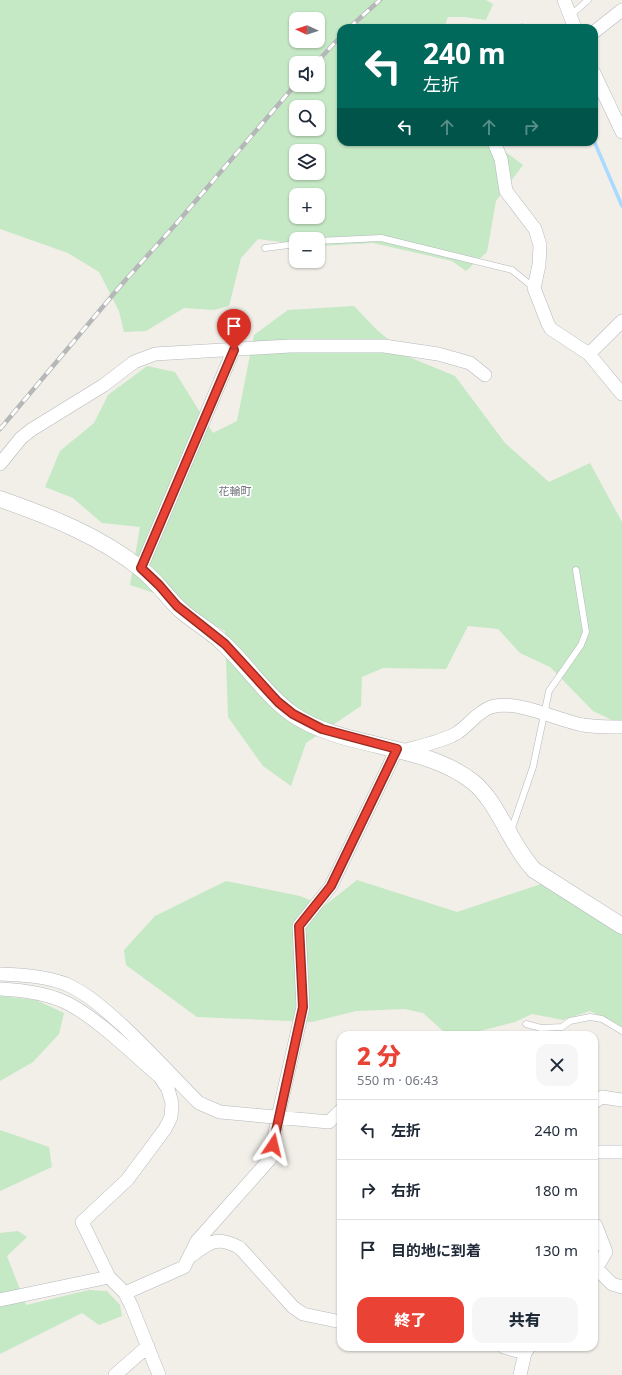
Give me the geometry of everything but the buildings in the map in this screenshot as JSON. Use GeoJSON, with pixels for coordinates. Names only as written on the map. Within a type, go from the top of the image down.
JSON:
{"type":"FeatureCollection","features":[{"type":"Feature","properties":{"kind":"street"},"geometry":{"type":"LineString","coordinates":[[564,0],[574,24]]}},
{"type":"Feature","properties":{"kind":"street"},"geometry":{"type":"LineString","coordinates":[[598,29],[621,12]]}},
{"type":"Feature","properties":{"kind":"street"},"geometry":{"type":"LineString","coordinates":[[598,81],[622,132]]}},
{"type":"Feature","properties":{"kind":"street"},"geometry":{"type":"LineString","coordinates":[[495,146],[500,159],[506,191],[535,229],[540,245],[539,265],[534,288],[551,329],[589,354],[622,394]]}},
{"type":"Feature","properties":{"kind":"street"},"geometry":{"type":"LineString","coordinates":[[589,354],[622,322]]}},
{"type":"Feature","properties":{"kind":"street"},"geometry":{"type":"LineString","coordinates":[[0,464],[21,438],[104,385],[134,362],[155,354],[290,346],[384,346],[438,354],[457,359],[470,363],[485,375]]}},
{"type":"Feature","properties":{"kind":"street"},"geometry":{"type":"LineString","coordinates":[[141,568],[234,350]]}},
{"type":"Feature","properties":{"kind":"street"},"geometry":{"type":"LineString","coordinates":[[0,499],[55,519],[82,532],[141,568],[159,585],[177,606],[225,644],[278,702],[293,714],[322,729],[400,750],[449,768],[473,783],[484,795],[525,860],[534,870],[622,926]]}},
{"type":"Feature","properties":{"kind":"street"},"geometry":{"type":"LineString","coordinates":[[125,1293],[184,1267],[197,1241],[270,1159],[303,1007],[299,926],[331,886],[400,750],[434,742],[457,733],[480,712],[492,707],[510,706],[544,713],[582,725],[622,727]]}},
{"type":"Feature","properties":{"kind":"street"},"geometry":{"type":"LineString","coordinates":[[0,974],[29,975],[48,979],[81,992],[97,1002],[164,1073],[172,1103],[171,1117],[165,1129],[127,1180],[82,1222],[109,1278],[125,1293],[159,1375]]}},
{"type":"Feature","properties":{"kind":"street"},"geometry":{"type":"LineString","coordinates":[[0,989],[23,990],[68,1003],[164,1073],[199,1103],[209,1109],[220,1112],[329,1122],[337,1114]]}},
{"type":"Feature","properties":{"kind":"street"},"geometry":{"type":"LineString","coordinates":[[598,1100],[602,1097],[622,1100]]}},
{"type":"Feature","properties":{"kind":"street"},"geometry":{"type":"LineString","coordinates":[[598,1152],[622,1152]]}},
{"type":"Feature","properties":{"kind":"street"},"geometry":{"type":"LineString","coordinates":[[598,1231],[606,1252],[598,1265]]}},
{"type":"Feature","properties":{"kind":"street"},"geometry":{"type":"LineString","coordinates":[[190,1257],[210,1242],[221,1240],[232,1243],[240,1248],[293,1307],[303,1314],[337,1321]]}},
{"type":"Feature","properties":{"kind":"street"},"geometry":{"type":"LineString","coordinates":[[598,1272],[612,1284],[622,1287]]}},
{"type":"Feature","properties":{"kind":"street"},"geometry":{"type":"LineString","coordinates":[[0,1300],[109,1278]]}},
{"type":"Feature","properties":{"kind":"street"},"geometry":{"type":"LineString","coordinates":[[115,1375],[148,1346]]}},
{"type":"Feature","properties":{"kind":"street"},"geometry":{"type":"LineString","coordinates":[[520,1375],[527,1351]]}},
{"type":"Feature","properties":{"kind":"lane"},"geometry":{"type":"LineString","coordinates":[[571,15],[588,0]]}},
{"type":"Feature","properties":{"kind":"lane"},"geometry":{"type":"LineString","coordinates":[[325,241],[381,238],[512,270],[534,288]]}},
{"type":"Feature","properties":{"kind":"lane"},"geometry":{"type":"LineString","coordinates":[[265,248],[289,245]]}},
{"type":"Feature","properties":{"kind":"lane"},"geometry":{"type":"LineString","coordinates":[[509,834],[533,767],[549,691],[582,645],[586,632],[576,570]]}},
{"type":"Feature","properties":{"kind":"lane"},"geometry":{"type":"LineString","coordinates":[[526,1024],[541,1028],[562,1027],[570,1021],[590,1017],[602,1019],[622,1032]]}},
{"type":"Feature","properties":{"kind":"green space"},"geometry":{"type":"Polygon","coordinates":[[[0,0],[486,0],[493,4],[486,20],[464,17],[448,17],[445,24],[337,24],[337,146],[497,146],[523,165],[496,201],[487,252],[466,271],[452,261],[373,243],[325,246],[325,232],[289,232],[289,243],[258,239],[241,258],[229,306],[214,310],[184,308],[146,331],[124,332],[119,311],[99,272],[68,253],[0,229],[0,0]]]}},
{"type":"Feature","properties":{"kind":"green space"},"geometry":{"type":"Polygon","coordinates":[[[354,306],[377,330],[409,357],[455,376],[505,443],[549,482],[590,463],[622,522],[622,725],[593,711],[550,667],[520,653],[498,629],[468,626],[446,669],[383,668],[362,677],[361,706],[306,743],[291,786],[263,766],[228,717],[225,631],[160,595],[130,585],[140,527],[102,523],[73,498],[45,487],[60,451],[94,423],[108,395],[147,366],[175,372],[213,433],[237,421],[254,335],[288,310],[354,306]]]}},
{"type":"Feature","properties":{"kind":"green space"},"geometry":{"type":"Polygon","coordinates":[[[357,880],[457,912],[544,883],[622,933],[622,1027],[590,1011],[563,1020],[532,1014],[515,1022],[480,1031],[443,1031],[423,1013],[405,1009],[356,1011],[312,1022],[197,1017],[126,965],[124,950],[155,916],[226,881],[300,896],[324,906],[357,880]]]}},
{"type":"Feature","properties":{"kind":"green space"},"geometry":{"type":"Polygon","coordinates":[[[0,996],[36,1000],[64,1013],[59,1034],[33,1062],[0,1081],[0,996]]]}},
{"type":"Feature","properties":{"kind":"green space"},"geometry":{"type":"Polygon","coordinates":[[[0,1130],[49,1147],[52,1167],[0,1191],[0,1130]]]}},
{"type":"Feature","properties":{"kind":"green space"},"geometry":{"type":"Polygon","coordinates":[[[18,1231],[27,1237],[7,1256],[26,1305],[89,1290],[107,1291],[120,1305],[122,1316],[99,1325],[82,1313],[0,1354],[0,1233],[18,1231]]]}},
{"type":"Feature","properties":{"kind":"waterway"},"geometry":{"type":"LineString","coordinates":[[596,146],[622,206]]}},
{"type":"Feature","properties":{"kind":"railway"},"geometry":{"type":"LineString","coordinates":[[353,24],[380,0]]}},
{"type":"Feature","properties":{"kind":"railway"},"geometry":{"type":"LineString","coordinates":[[322,56],[337,40]]}},
{"type":"Feature","properties":{"kind":"railway"},"geometry":{"type":"LineString","coordinates":[[0,429],[122,284],[176,224],[289,92]]}},
{"type":"Feature","properties":{"kind":"district","name":"花輪町"},"geometry":{"type":"Point","coordinates":[235,490]}},
{"type":"Feature","properties":{"kind":"route"},"geometry":{"type":"LineString","coordinates":[[234,350],[141,568],[191,619],[213,633],[225,644],[278,702],[293,714],[322,729],[397,749],[331,886],[299,926],[303,1007],[273,1145]]}}]}
